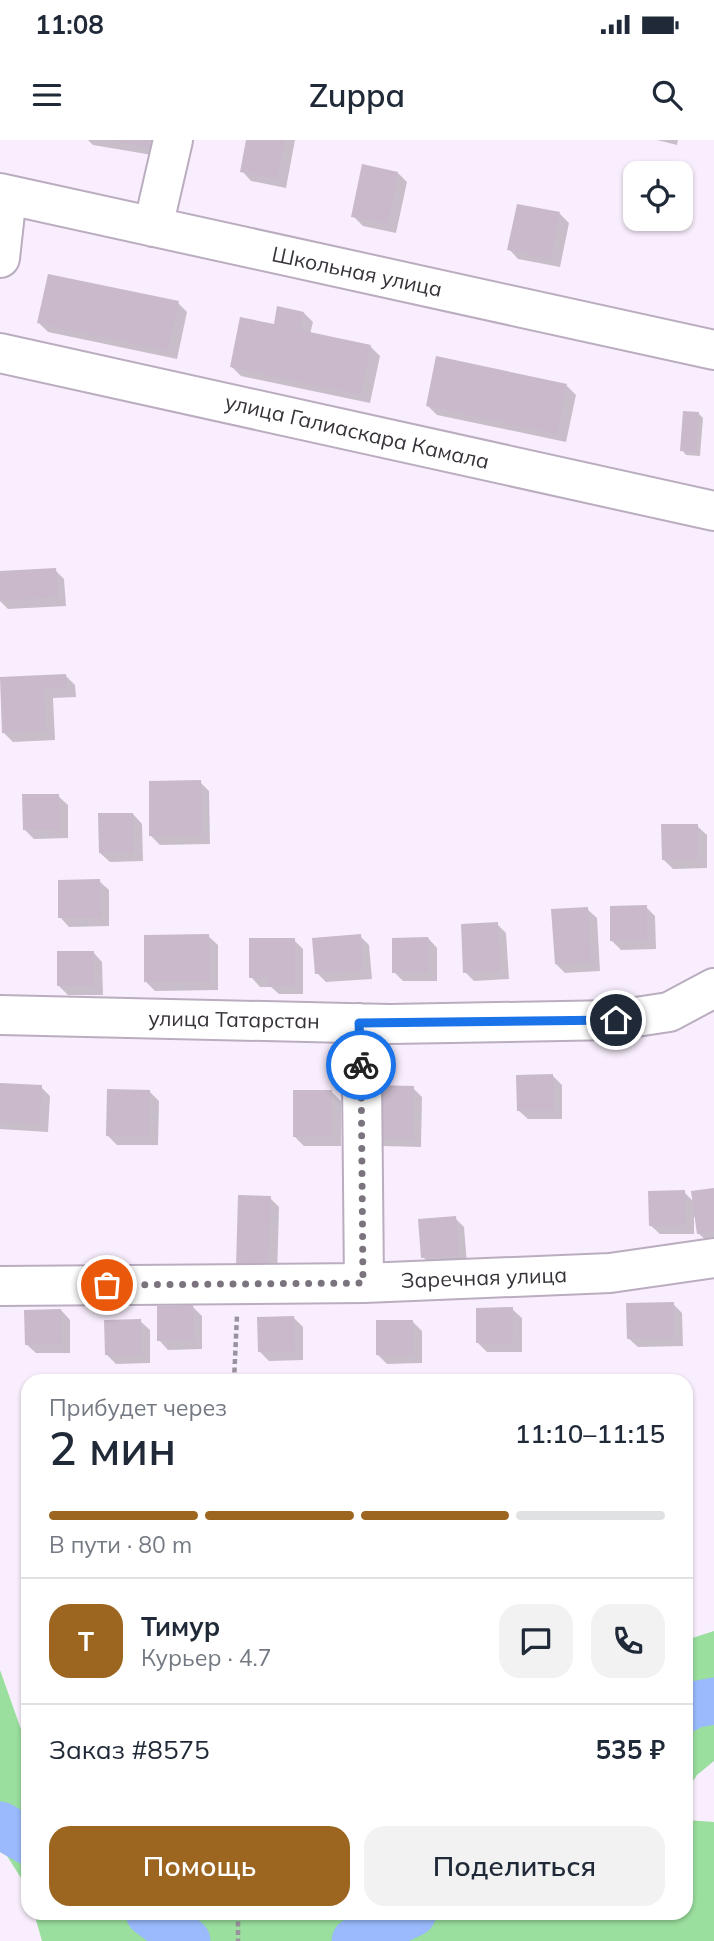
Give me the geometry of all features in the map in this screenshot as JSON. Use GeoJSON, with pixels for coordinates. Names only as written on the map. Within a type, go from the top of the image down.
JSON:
{"type":"FeatureCollection","features":[{"type":"Feature","properties":{"kind":"street"},"geometry":{"type":"LineString","coordinates":[[153,227],[173,140]]}},
{"type":"Feature","properties":{"kind":"street"},"geometry":{"type":"LineString","coordinates":[[0,258],[4,194]]}},
{"type":"Feature","properties":{"kind":"street","name":"Школьная улица"},"geometry":{"type":"LineString","coordinates":[[4,194],[714,350]]}},
{"type":"Feature","properties":{"kind":"street","name":"улица Галиаскара Камала"},"geometry":{"type":"LineString","coordinates":[[0,353],[714,511]]}},
{"type":"Feature","properties":{"kind":"street","name":"улица Татарстан"},"geometry":{"type":"LineString","coordinates":[[0,1016],[359,1023],[616,1020],[669,1012],[714,988]]}},
{"type":"Feature","properties":{"kind":"street"},"geometry":{"type":"LineString","coordinates":[[359,1023],[362,1081],[363,1283]]}},
{"type":"Feature","properties":{"kind":"street","name":"Заречная улица"},"geometry":{"type":"LineString","coordinates":[[0,1286],[363,1283],[610,1273],[714,1258]]}},
{"type":"Feature","properties":{"kind":"path"},"geometry":{"type":"LineString","coordinates":[[234,1374],[234,1341],[240,1284]]}},
{"type":"Feature","properties":{"kind":"path"},"geometry":{"type":"LineString","coordinates":[[238,1920],[238,1939]]}},
{"type":"Feature","properties":{"kind":"green space"},"geometry":{"type":"Polygon","coordinates":[[[714,1631],[714,1761],[693,1781],[693,1638],[714,1631]]]}},
{"type":"Feature","properties":{"kind":"green space"},"geometry":{"type":"Polygon","coordinates":[[[0,1670],[21,1729],[21,1878],[7,1856],[0,1852],[0,1670]]]}},
{"type":"Feature","properties":{"kind":"green space"},"geometry":{"type":"Polygon","coordinates":[[[693,1820],[714,1822],[714,1941],[42,1941],[36,1920],[693,1920],[693,1820]]]}},
{"type":"Feature","properties":{"kind":"building"},"geometry":{"type":"Polygon","coordinates":[[[111,140],[150,140],[149,148],[111,140]]]}},
{"type":"Feature","properties":{"kind":"building"},"geometry":{"type":"Polygon","coordinates":[[[246,140],[285,140],[277,179],[240,172],[246,140]]]}},
{"type":"Feature","properties":{"kind":"building"},"geometry":{"type":"Polygon","coordinates":[[[362,164],[398,172],[388,224],[351,217],[362,164]]]}},
{"type":"Feature","properties":{"kind":"building"},"geometry":{"type":"Polygon","coordinates":[[[517,204],[560,212],[551,259],[507,250],[517,204]]]}},
{"type":"Feature","properties":{"kind":"building"},"geometry":{"type":"Polygon","coordinates":[[[48,274],[179,301],[168,351],[37,323],[48,274]]]}},
{"type":"Feature","properties":{"kind":"building"},"geometry":{"type":"Polygon","coordinates":[[[277,306],[304,312],[300,330],[371,345],[361,395],[230,367],[240,317],[274,324],[277,306]]]}},
{"type":"Feature","properties":{"kind":"building"},"geometry":{"type":"Polygon","coordinates":[[[436,356],[567,384],[557,434],[426,406],[436,356]]]}},
{"type":"Feature","properties":{"kind":"building"},"geometry":{"type":"Polygon","coordinates":[[[683,411],[699,412],[696,452],[680,451],[683,411]]]}},
{"type":"Feature","properties":{"kind":"building"},"geometry":{"type":"Polygon","coordinates":[[[56,568],[58,597],[0,601],[0,571],[56,568]]]}},
{"type":"Feature","properties":{"kind":"building"},"geometry":{"type":"Polygon","coordinates":[[[66,674],[67,688],[44,689],[46,731],[2,733],[0,677],[66,674]]]}},
{"type":"Feature","properties":{"kind":"building"},"geometry":{"type":"Polygon","coordinates":[[[201,780],[202,835],[149,836],[149,781],[201,780]]]}},
{"type":"Feature","properties":{"kind":"building"},"geometry":{"type":"Polygon","coordinates":[[[22,794],[59,794],[60,830],[23,830],[22,794]]]}},
{"type":"Feature","properties":{"kind":"building"},"geometry":{"type":"Polygon","coordinates":[[[98,813],[133,813],[134,853],[99,853],[98,813]]]}},
{"type":"Feature","properties":{"kind":"building"},"geometry":{"type":"Polygon","coordinates":[[[661,824],[698,824],[698,860],[662,860],[661,824]]]}},
{"type":"Feature","properties":{"kind":"building"},"geometry":{"type":"Polygon","coordinates":[[[100,879],[101,918],[58,918],[58,880],[100,879]]]}},
{"type":"Feature","properties":{"kind":"building"},"geometry":{"type":"Polygon","coordinates":[[[647,905],[647,941],[610,941],[610,906],[647,905]]]}},
{"type":"Feature","properties":{"kind":"building"},"geometry":{"type":"Polygon","coordinates":[[[588,907],[591,962],[555,964],[551,909],[588,907]]]}},
{"type":"Feature","properties":{"kind":"building"},"geometry":{"type":"Polygon","coordinates":[[[498,922],[500,971],[463,973],[461,924],[498,922]]]}},
{"type":"Feature","properties":{"kind":"building"},"geometry":{"type":"Polygon","coordinates":[[[209,934],[210,982],[144,982],[144,935],[209,934]]]}},
{"type":"Feature","properties":{"kind":"building"},"geometry":{"type":"Polygon","coordinates":[[[361,934],[363,971],[315,974],[312,938],[361,934]]]}},
{"type":"Feature","properties":{"kind":"building"},"geometry":{"type":"Polygon","coordinates":[[[428,937],[429,972],[392,973],[392,938],[428,937]]]}},
{"type":"Feature","properties":{"kind":"building"},"geometry":{"type":"Polygon","coordinates":[[[249,938],[295,938],[295,986],[268,986],[268,978],[249,978],[249,938]]]}},
{"type":"Feature","properties":{"kind":"building"},"geometry":{"type":"Polygon","coordinates":[[[57,951],[94,951],[94,986],[57,986],[57,951]]]}},
{"type":"Feature","properties":{"kind":"building"},"geometry":{"type":"Polygon","coordinates":[[[553,1074],[554,1110],[517,1111],[516,1075],[553,1074]]]}},
{"type":"Feature","properties":{"kind":"building"},"geometry":{"type":"Polygon","coordinates":[[[0,1083],[42,1085],[40,1124],[0,1121],[0,1083]]]}},
{"type":"Feature","properties":{"kind":"building"},"geometry":{"type":"Polygon","coordinates":[[[374,1085],[414,1086],[413,1139],[373,1138],[374,1085]]]}},
{"type":"Feature","properties":{"kind":"building"},"geometry":{"type":"Polygon","coordinates":[[[107,1089],[150,1090],[149,1137],[106,1136],[107,1089]]]}},
{"type":"Feature","properties":{"kind":"building"},"geometry":{"type":"Polygon","coordinates":[[[293,1090],[332,1090],[332,1137],[293,1137],[293,1090]]]}},
{"type":"Feature","properties":{"kind":"building"},"geometry":{"type":"Polygon","coordinates":[[[714,1188],[714,1232],[697,1234],[691,1191],[714,1188]]]}},
{"type":"Feature","properties":{"kind":"building"},"geometry":{"type":"Polygon","coordinates":[[[685,1190],[686,1225],[649,1226],[648,1191],[685,1190]]]}},
{"type":"Feature","properties":{"kind":"building"},"geometry":{"type":"Polygon","coordinates":[[[238,1195],[271,1196],[268,1268],[236,1267],[238,1195]]]}},
{"type":"Feature","properties":{"kind":"building"},"geometry":{"type":"Polygon","coordinates":[[[456,1216],[459,1255],[421,1258],[418,1219],[456,1216]]]}},
{"type":"Feature","properties":{"kind":"building"},"geometry":{"type":"Polygon","coordinates":[[[674,1302],[674,1338],[627,1339],[626,1303],[674,1302]]]}},
{"type":"Feature","properties":{"kind":"building"},"geometry":{"type":"Polygon","coordinates":[[[193,1305],[194,1340],[157,1341],[157,1306],[193,1305]]]}},
{"type":"Feature","properties":{"kind":"building"},"geometry":{"type":"Polygon","coordinates":[[[513,1307],[513,1343],[476,1343],[476,1308],[513,1307]]]}},
{"type":"Feature","properties":{"kind":"building"},"geometry":{"type":"Polygon","coordinates":[[[61,1309],[62,1344],[25,1345],[24,1310],[61,1309]]]}},
{"type":"Feature","properties":{"kind":"building"},"geometry":{"type":"Polygon","coordinates":[[[294,1316],[295,1352],[258,1352],[257,1317],[294,1316]]]}},
{"type":"Feature","properties":{"kind":"building"},"geometry":{"type":"Polygon","coordinates":[[[141,1319],[142,1355],[105,1355],[104,1320],[141,1319]]]}},
{"type":"Feature","properties":{"kind":"building"},"geometry":{"type":"Polygon","coordinates":[[[376,1320],[413,1320],[413,1355],[376,1355],[376,1320]]]}},
{"type":"Feature","properties":{"kind":"waterway"},"geometry":{"type":"LineString","coordinates":[[693,1705],[714,1701]]}},
{"type":"Feature","properties":{"kind":"waterway"},"geometry":{"type":"LineString","coordinates":[[0,1825],[21,1837]]}},
{"type":"Feature","properties":{"kind":"waterway"},"geometry":{"type":"LineString","coordinates":[[158,1920],[187,1941]]}},
{"type":"Feature","properties":{"kind":"waterway"},"geometry":{"type":"LineString","coordinates":[[355,1941],[398,1920]]}},
{"type":"Feature","properties":{"kind":"way so far"},"geometry":{"type":"LineString","coordinates":[[107,1285],[363,1283],[361,1065]]}},
{"type":"Feature","properties":{"kind":"route"},"geometry":{"type":"LineString","coordinates":[[361,1065],[359,1023],[616,1020]]}}]}
